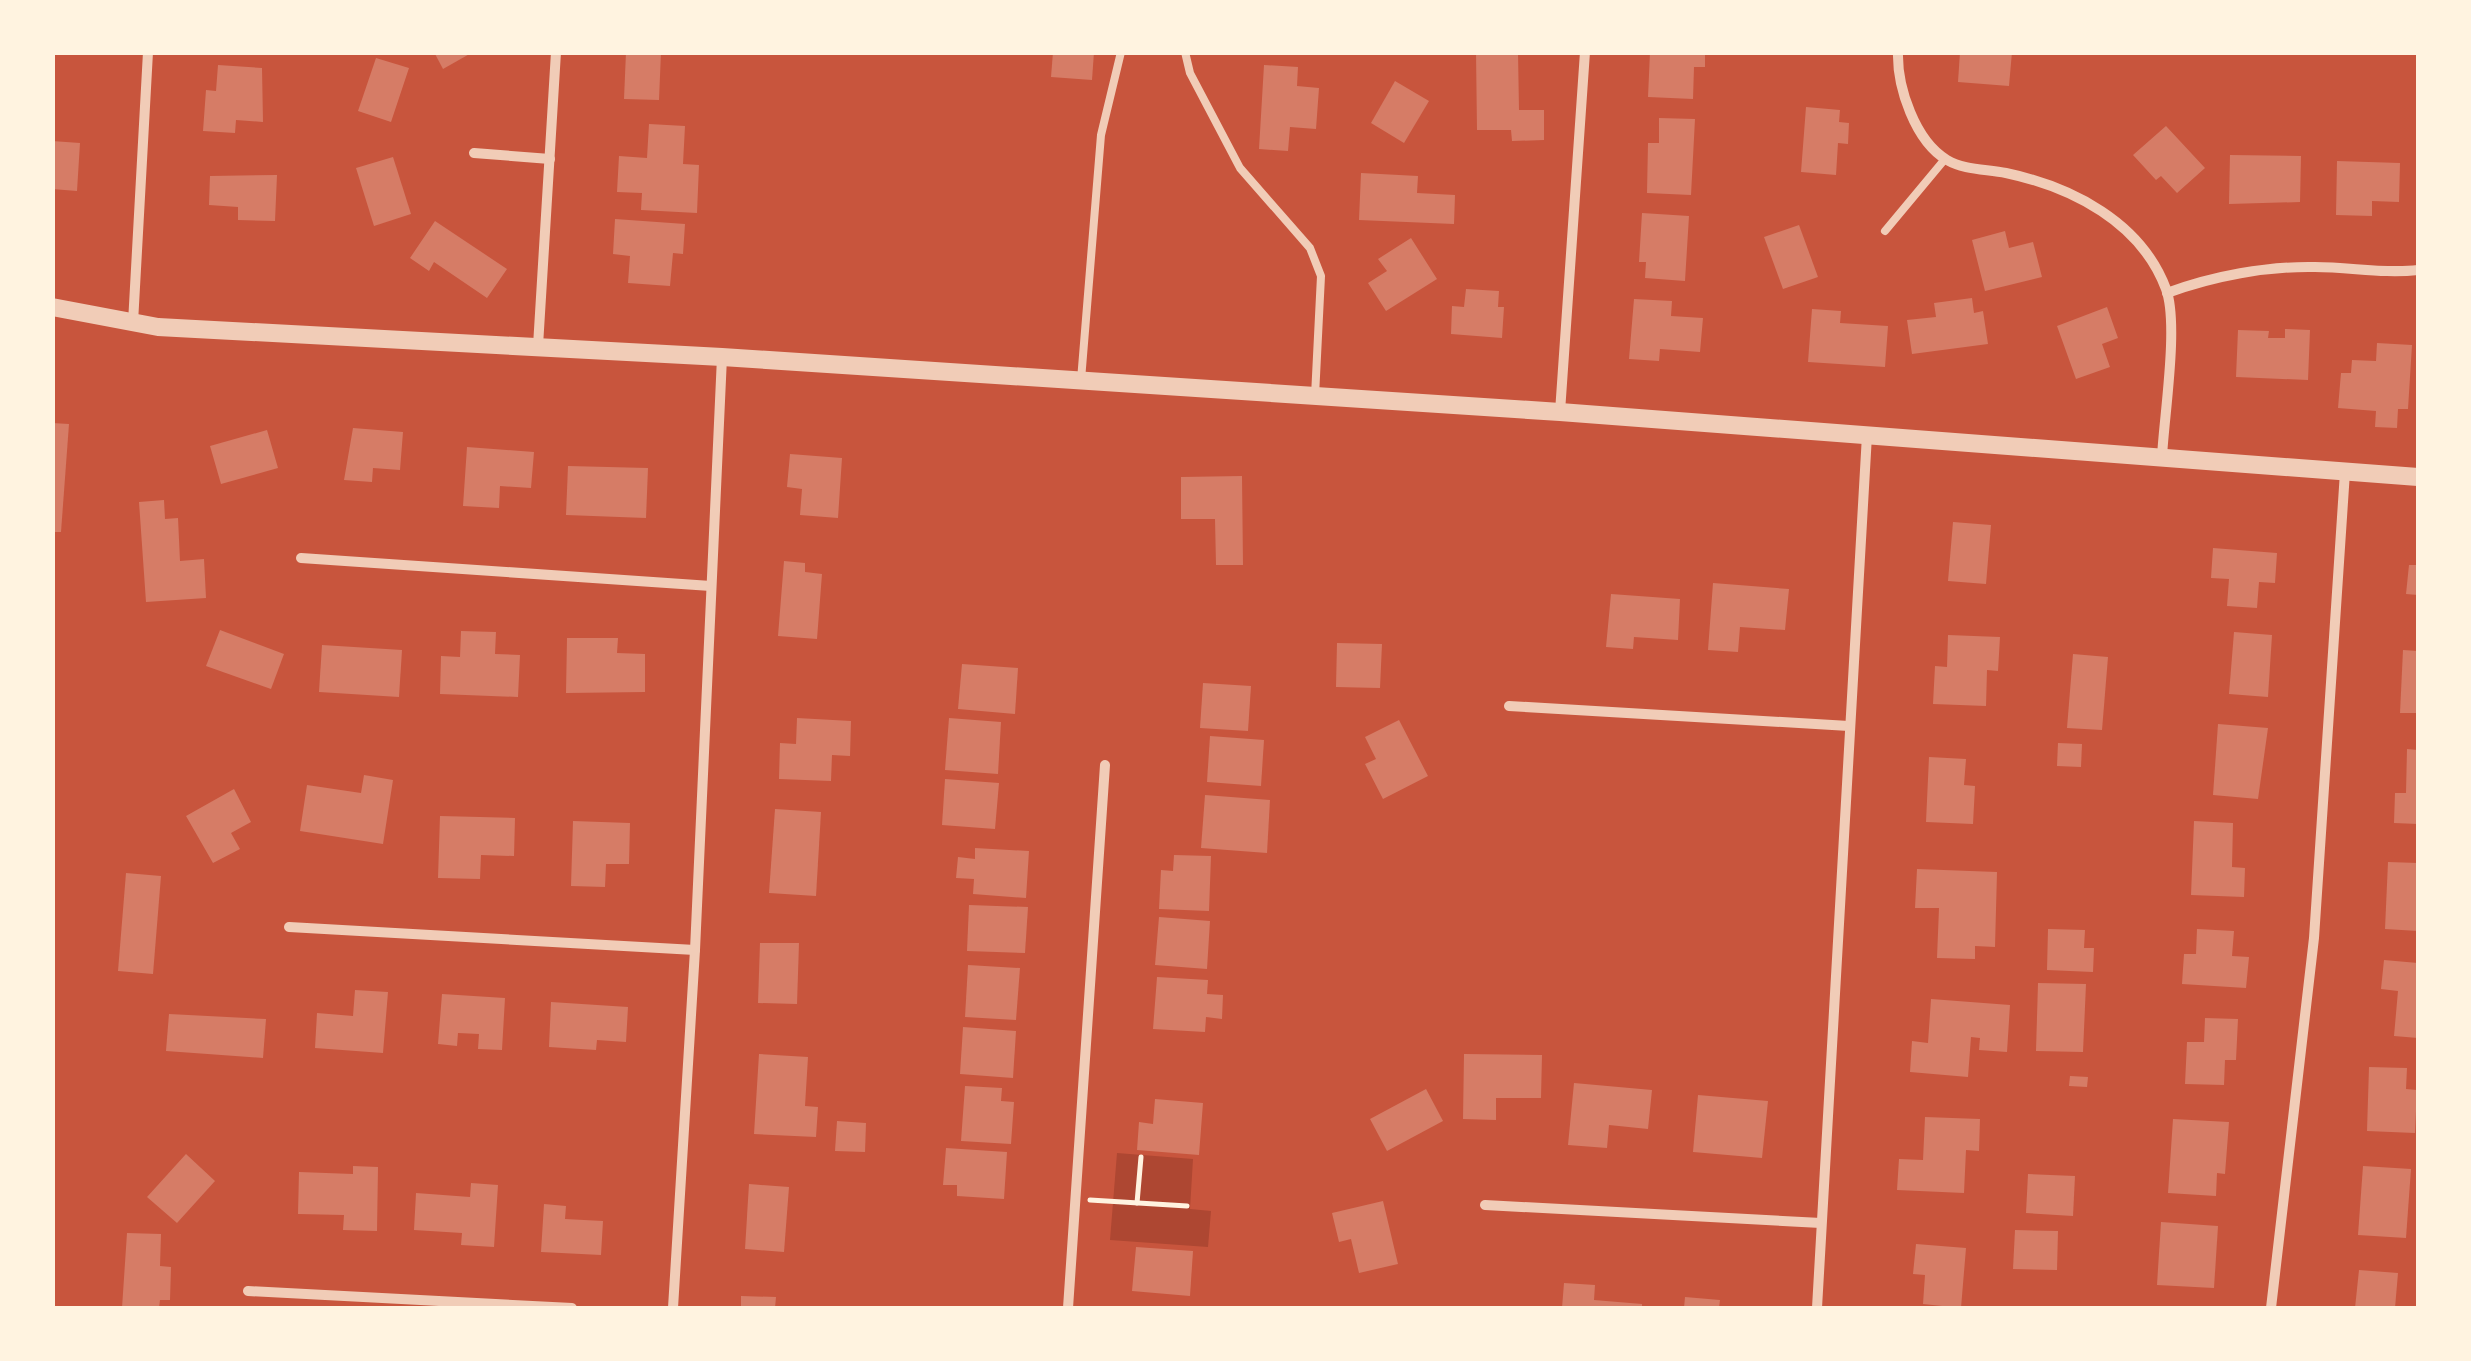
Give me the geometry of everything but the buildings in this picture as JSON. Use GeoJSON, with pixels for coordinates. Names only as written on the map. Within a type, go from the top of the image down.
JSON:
{"type":"FeatureCollection","features":[{"type":"Feature","properties":{"kind":"street"},"geometry":{"type":"LineString","coordinates":[[132,323],[148,52]]}},
{"type":"Feature","properties":{"kind":"street"},"geometry":{"type":"LineString","coordinates":[[538,346],[556,52]]}},
{"type":"Feature","properties":{"kind":"street"},"geometry":{"type":"LineString","coordinates":[[1560,412],[1585,52]]}},
{"type":"Feature","properties":{"kind":"street"},"geometry":{"type":"LineString","coordinates":[[1898,52],[1902,88],[1912,115],[1926,141],[1945,159],[2040,180],[2077,195],[2135,240],[2168,293],[2162,456]]}},
{"type":"Feature","properties":{"kind":"street"},"geometry":{"type":"LineString","coordinates":[[474,153],[550,160]]}},
{"type":"Feature","properties":{"kind":"street"},"geometry":{"type":"LineString","coordinates":[[2168,293],[2198,282],[2284,268],[2392,273],[2418,270]]}},
{"type":"Feature","properties":{"kind":"street"},"geometry":{"type":"LineString","coordinates":[[52,306],[132,323],[1560,412],[2418,478]]}},
{"type":"Feature","properties":{"kind":"street"},"geometry":{"type":"LineString","coordinates":[[673,1308],[696,950],[722,357]]}},
{"type":"Feature","properties":{"kind":"street"},"geometry":{"type":"LineString","coordinates":[[1816,1308],[1866,435]]}},
{"type":"Feature","properties":{"kind":"street"},"geometry":{"type":"LineString","coordinates":[[2270,1308],[2314,938],[2345,472]]}},
{"type":"Feature","properties":{"kind":"street"},"geometry":{"type":"LineString","coordinates":[[301,558],[711,586]]}},
{"type":"Feature","properties":{"kind":"street"},"geometry":{"type":"LineString","coordinates":[[1510,706],[1849,726]]}},
{"type":"Feature","properties":{"kind":"street"},"geometry":{"type":"LineString","coordinates":[[1068,1308],[1106,764]]}},
{"type":"Feature","properties":{"kind":"street"},"geometry":{"type":"LineString","coordinates":[[290,927],[696,950]]}},
{"type":"Feature","properties":{"kind":"street"},"geometry":{"type":"LineString","coordinates":[[1485,1204],[1821,1223]]}},
{"type":"Feature","properties":{"kind":"street"},"geometry":{"type":"LineString","coordinates":[[248,1291],[572,1308]]}},
{"type":"Feature","properties":{"kind":"lane"},"geometry":{"type":"LineString","coordinates":[[1081,380],[1101,135],[1121,52]]}},
{"type":"Feature","properties":{"kind":"lane"},"geometry":{"type":"LineString","coordinates":[[1184,52],[1190,73],[1240,168],[1310,248],[1322,276],[1315,396]]}},
{"type":"Feature","properties":{"kind":"lane"},"geometry":{"type":"LineString","coordinates":[[1885,231],[1945,159]]}},
{"type":"Feature","properties":{"kind":"path"},"geometry":{"type":"LineString","coordinates":[[1138,1203],[1141,1158]]}},
{"type":"Feature","properties":{"kind":"path"},"geometry":{"type":"LineString","coordinates":[[1076,1199],[1187,1206]]}},
{"type":"Feature","properties":{"kind":"shaded area"},"geometry":{"type":"Polygon","coordinates":[[[1117,1153],[1193,1159],[1190,1209],[1211,1211],[1208,1247],[1110,1240],[1117,1153]]]}}]}
